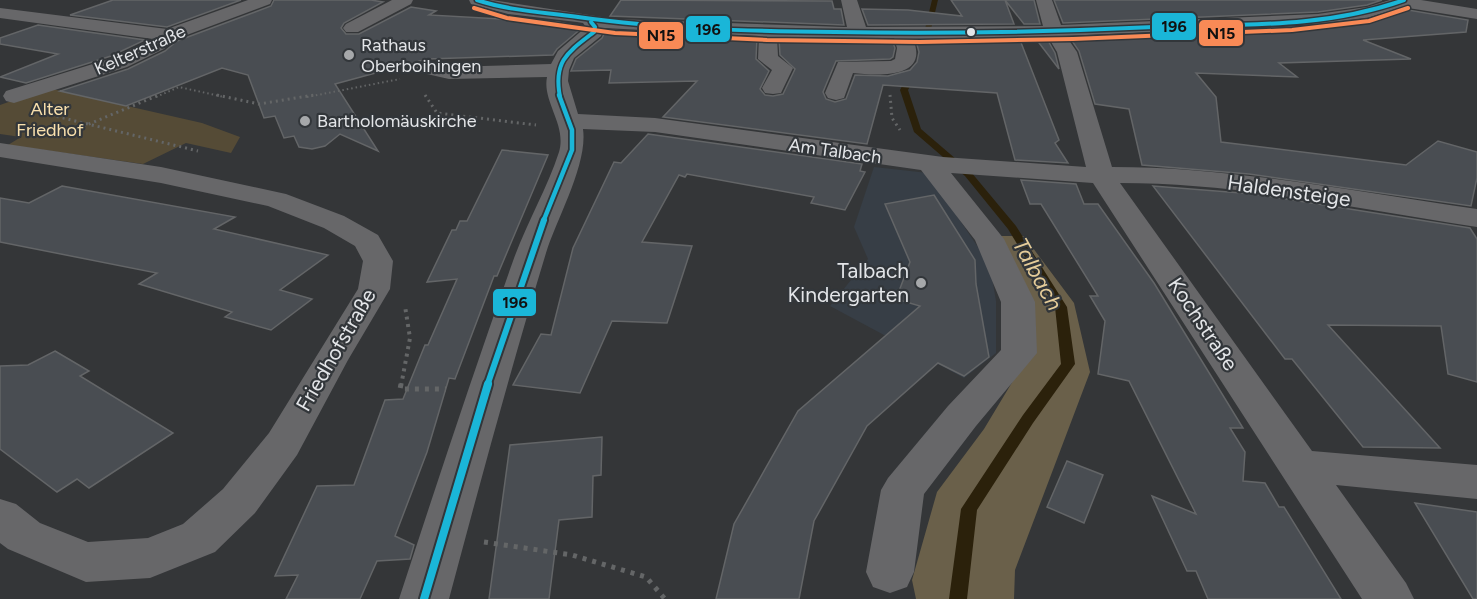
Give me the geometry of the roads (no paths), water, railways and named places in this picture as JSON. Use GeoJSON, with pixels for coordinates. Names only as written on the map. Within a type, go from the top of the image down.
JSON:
{"type":"FeatureCollection","features":[{"type":"Feature","properties":{"kind":"street"},"geometry":{"type":"LineString","coordinates":[[0,4],[14,0]]}},
{"type":"Feature","properties":{"kind":"street","name":"Kelterstraße"},"geometry":{"type":"LineString","coordinates":[[14,96],[107,66],[162,43],[169,36],[264,0]]}},
{"type":"Feature","properties":{"kind":"street"},"geometry":{"type":"LineString","coordinates":[[352,28],[405,0]]}},
{"type":"Feature","properties":{"kind":"street"},"geometry":{"type":"LineString","coordinates":[[477,0],[498,6],[577,17],[597,11],[675,28],[908,33],[1054,32],[1281,21],[1381,9],[1402,1],[1477,14]]}},
{"type":"Feature","properties":{"kind":"street"},"geometry":{"type":"LineString","coordinates":[[849,0],[858,32]]}},
{"type":"Feature","properties":{"kind":"street","name":"Kochstraße"},"geometry":{"type":"LineString","coordinates":[[1044,0],[1054,32],[1067,52],[1101,175],[1389,599]]}},
{"type":"Feature","properties":{"kind":"street"},"geometry":{"type":"LineString","coordinates":[[424,599],[486,389],[532,249],[572,150],[571,125],[558,90],[559,70],[565,55],[594,32],[597,11]]}},
{"type":"Feature","properties":{"kind":"street"},"geometry":{"type":"LineString","coordinates":[[0,13],[169,36]]}},
{"type":"Feature","properties":{"kind":"street"},"geometry":{"type":"LineString","coordinates":[[768,31],[768,58],[783,68],[773,88]]}},
{"type":"Feature","properties":{"kind":"street"},"geometry":{"type":"LineString","coordinates":[[836,93],[845,66],[880,69],[895,67],[905,62],[908,33]]}},
{"type":"Feature","properties":{"kind":"street"},"geometry":{"type":"LineString","coordinates":[[425,68],[448,73],[559,70]]}},
{"type":"Feature","properties":{"kind":"street","name":"Am Talbach"},"geometry":{"type":"LineString","coordinates":[[571,125],[656,125],[936,165],[1101,175]]}},
{"type":"Feature","properties":{"kind":"street","name":"Friedhofstraße"},"geometry":{"type":"LineString","coordinates":[[0,150],[161,175],[288,204],[334,222],[368,241],[378,261],[374,289],[330,360],[283,444],[239,501],[199,538],[150,558],[86,562],[24,536],[0,517]]}},
{"type":"Feature","properties":{"kind":"street"},"geometry":{"type":"LineString","coordinates":[[890,572],[903,490],[962,416],[1019,352],[1018,302],[989,239],[936,165]]}},
{"type":"Feature","properties":{"kind":"street","name":"Haldensteige"},"geometry":{"type":"LineString","coordinates":[[1101,175],[1150,175],[1241,183],[1477,218]]}},
{"type":"Feature","properties":{"kind":"street"},"geometry":{"type":"LineString","coordinates":[[1300,466],[1477,482]]}},
{"type":"Feature","properties":{"kind":"waterway","name":"Talbach"},"geometry":{"type":"LineString","coordinates":[[928,29],[935,0]]}},
{"type":"Feature","properties":{"kind":"waterway","name":"Talbach"},"geometry":{"type":"LineString","coordinates":[[913,74],[904,90],[917,130],[968,174],[1012,228],[1061,307],[1068,364],[1028,419],[969,509],[958,599]]}},
{"type":"Feature","properties":{"kind":"place","name":"Rathaus Oberboihingen"},"geometry":{"type":"Point","coordinates":[349,55]}},
{"type":"Feature","properties":{"kind":"place","name":"Bartholomäuskirche"},"geometry":{"type":"Point","coordinates":[305,121]}},
{"type":"Feature","properties":{"kind":"place","name":"Talbach Kindergarten"},"geometry":{"type":"Point","coordinates":[921,283]}},
{"type":"Feature","properties":{"kind":"park label","name":"Alter Friedhof"},"geometry":{"type":"Point","coordinates":[50,119]}}]}
